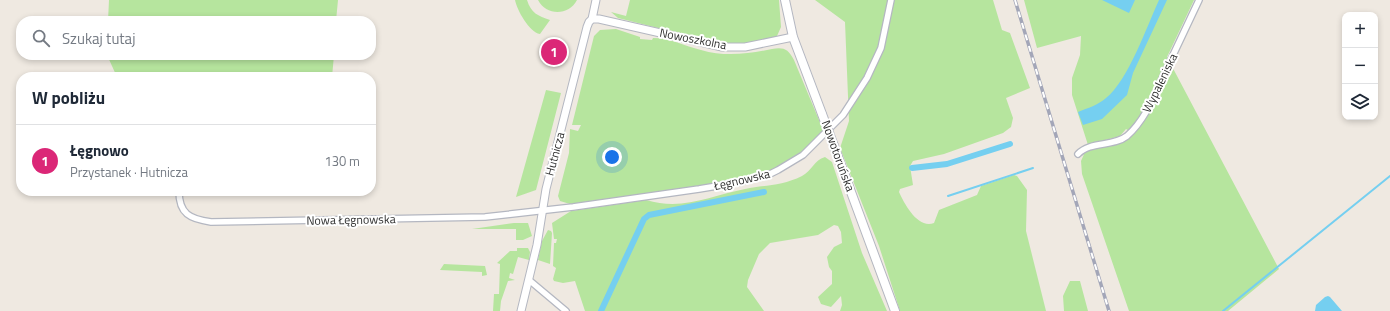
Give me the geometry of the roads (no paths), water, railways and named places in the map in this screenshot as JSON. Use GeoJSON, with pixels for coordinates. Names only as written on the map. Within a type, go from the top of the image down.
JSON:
{"type":"FeatureCollection","features":[{"type":"Feature","properties":{"kind":"main road","name":"Nowotoruńska"},"geometry":{"type":"LineString","coordinates":[[786,0],[793,37],[895,311]]}},
{"type":"Feature","properties":{"kind":"street","name":"Hutnicza"},"geometry":{"type":"LineString","coordinates":[[521,311],[529,280],[546,189],[587,27],[592,19],[596,0]]}},
{"type":"Feature","properties":{"kind":"street","name":"Łęgnowska"},"geometry":{"type":"LineString","coordinates":[[542,210],[735,183],[766,176],[794,162],[843,115],[867,78],[881,48],[892,0]]}},
{"type":"Feature","properties":{"kind":"street","name":"Wypaleniska"},"geometry":{"type":"LineString","coordinates":[[1078,154],[1087,148],[1118,141],[1127,135],[1137,125],[1152,101],[1199,0]]}},
{"type":"Feature","properties":{"kind":"street","name":"Nowoszkolna"},"geometry":{"type":"LineString","coordinates":[[592,19],[599,19],[722,47],[745,47],[793,37]]}},
{"type":"Feature","properties":{"kind":"street","name":"Nowa Łęgnowska"},"geometry":{"type":"LineString","coordinates":[[180,196],[182,206],[189,216],[196,220],[211,222],[485,217],[542,210]]}},
{"type":"Feature","properties":{"kind":"street"},"geometry":{"type":"LineString","coordinates":[[529,280],[566,311]]}},
{"type":"Feature","properties":{"kind":"water"},"geometry":{"type":"Polygon","coordinates":[[[1102,0],[1135,0],[1129,13],[1102,0]]]}},
{"type":"Feature","properties":{"kind":"water"},"geometry":{"type":"Polygon","coordinates":[[[1159,0],[1167,0],[1133,73],[1127,95],[1102,119],[1083,125],[1078,112],[1100,103],[1114,90],[1122,79],[1143,38],[1159,0]]]}},
{"type":"Feature","properties":{"kind":"water"},"geometry":{"type":"Polygon","coordinates":[[[1328,296],[1342,311],[1315,311],[1316,305],[1328,296]]]}},
{"type":"Feature","properties":{"kind":"waterway"},"geometry":{"type":"LineString","coordinates":[[912,168],[947,164],[1010,144]]}},
{"type":"Feature","properties":{"kind":"waterway"},"geometry":{"type":"LineString","coordinates":[[948,196],[1033,168]]}},
{"type":"Feature","properties":{"kind":"waterway"},"geometry":{"type":"LineString","coordinates":[[1223,311],[1390,176]]}},
{"type":"Feature","properties":{"kind":"waterway"},"geometry":{"type":"LineString","coordinates":[[601,311],[644,219],[649,215],[764,192]]}},
{"type":"Feature","properties":{"kind":"railway"},"geometry":{"type":"LineString","coordinates":[[1015,0],[1109,311]]}},
{"type":"Feature","properties":{"kind":"place","name":"Łęgnowo"},"geometry":{"type":"Point","coordinates":[554,52]}}]}
